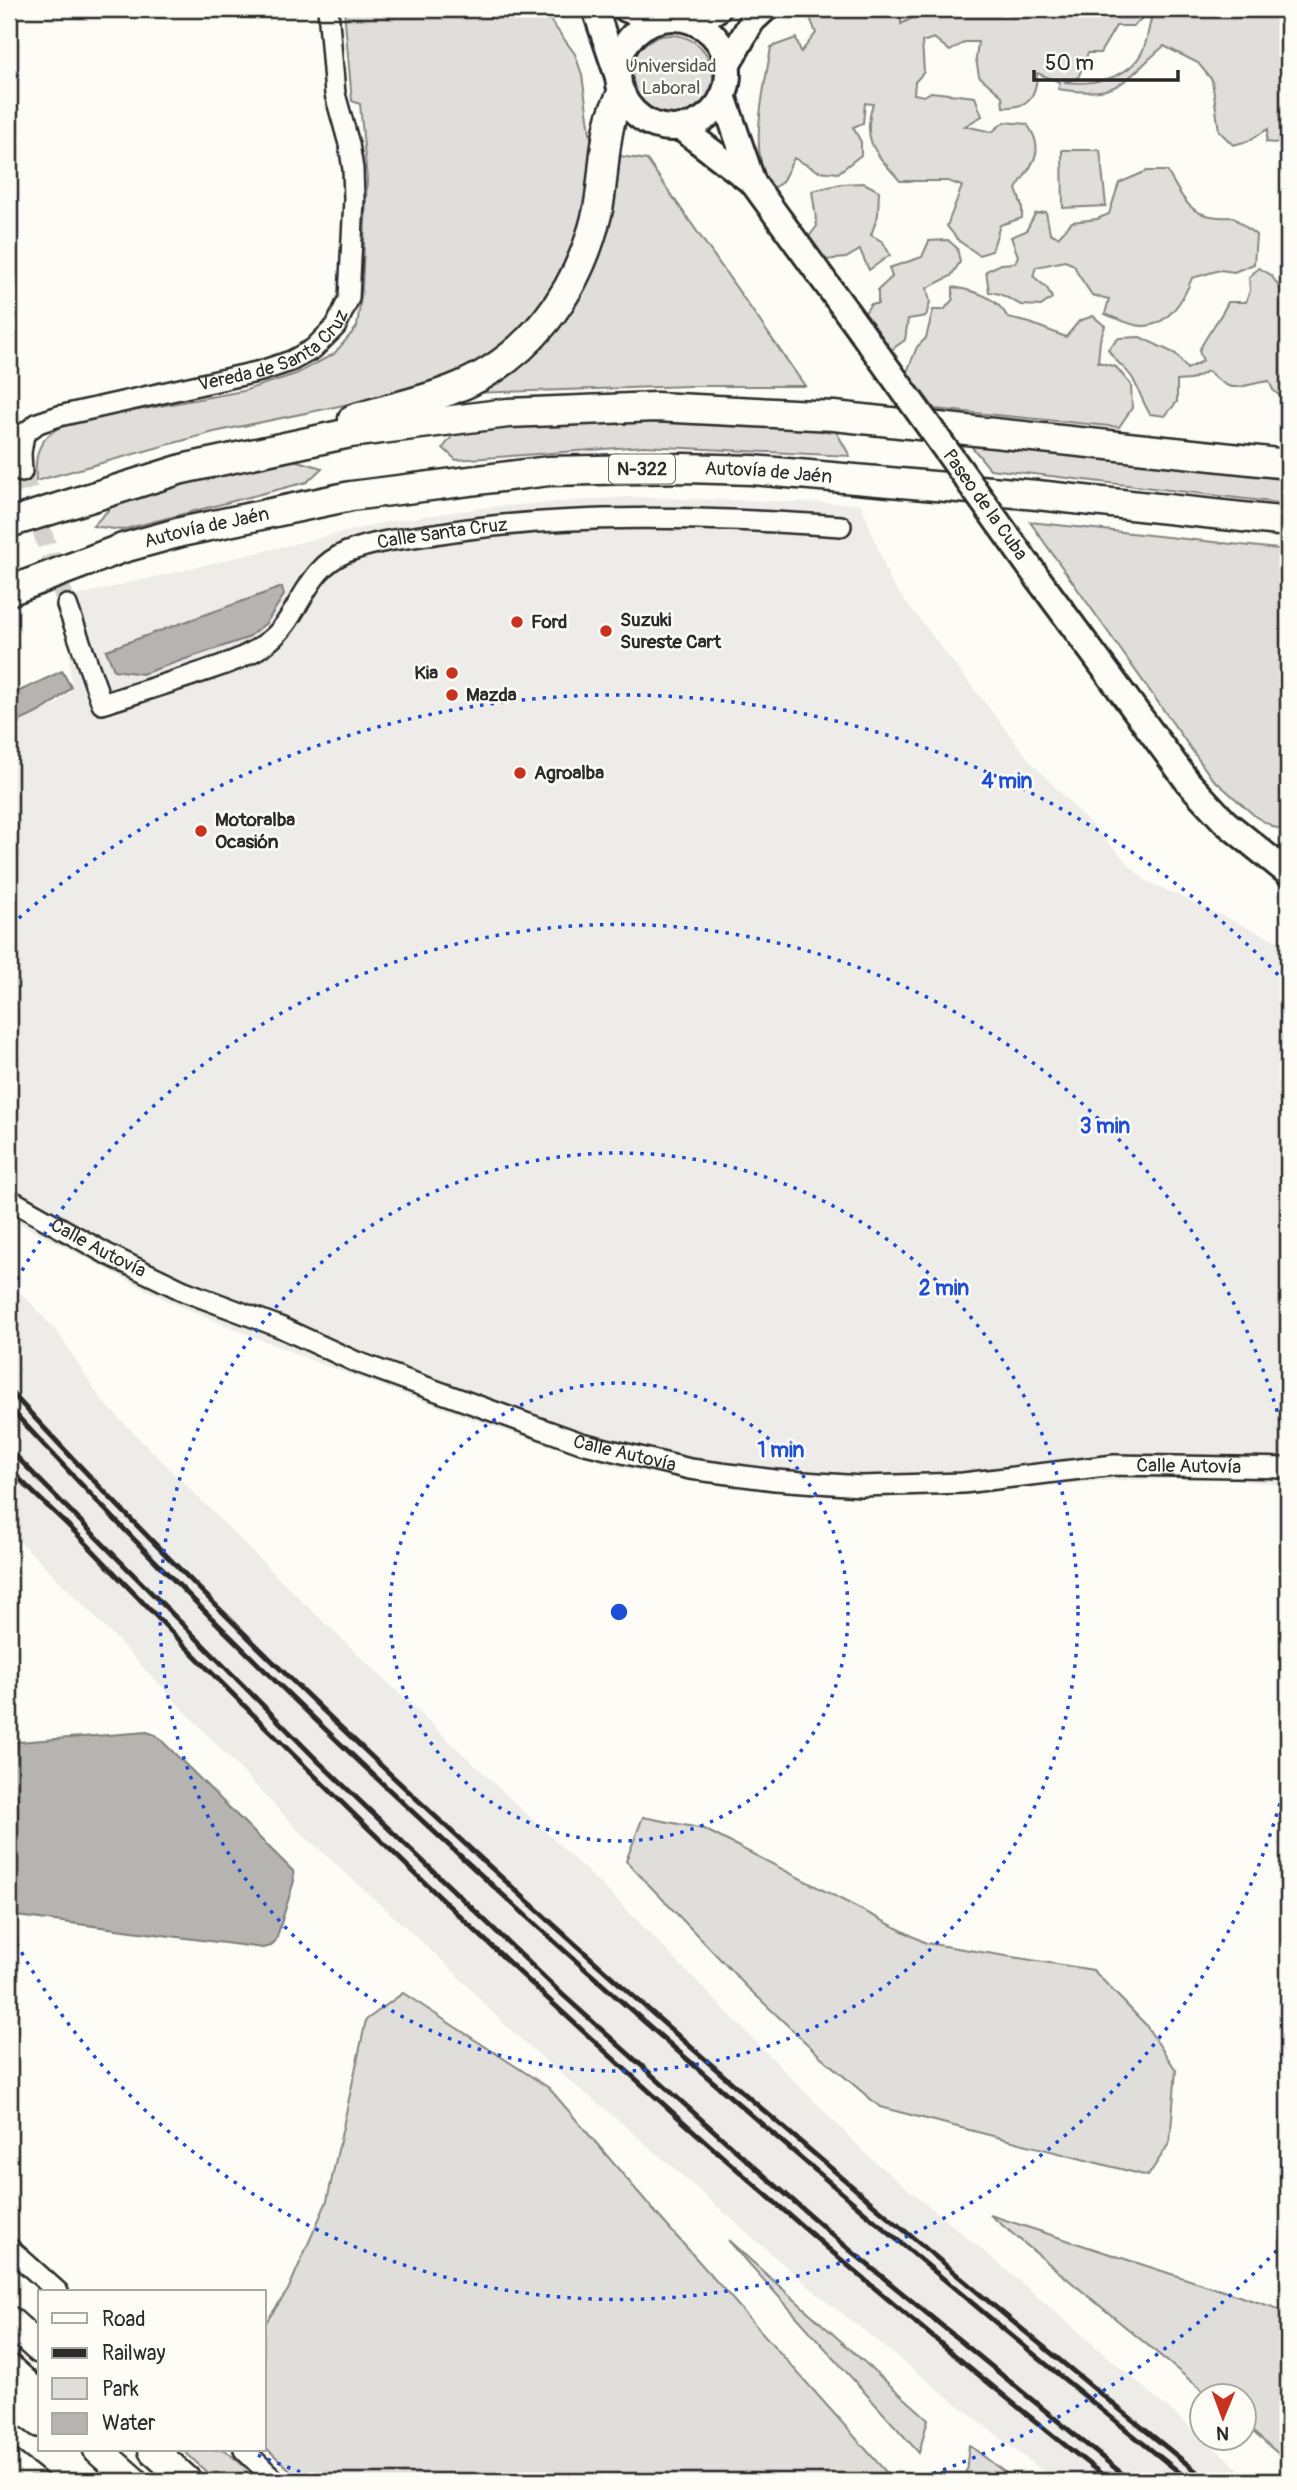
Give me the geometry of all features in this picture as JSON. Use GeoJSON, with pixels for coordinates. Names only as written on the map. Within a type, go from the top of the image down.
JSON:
{"type":"FeatureCollection","features":[{"type":"Feature","properties":{"kind":"highway"},"geometry":{"type":"LineString","coordinates":[[9,523],[182,468],[451,390],[493,368],[548,320],[570,287],[590,244],[601,196],[611,120],[619,84]]}},
{"type":"Feature","properties":{"kind":"highway"},"geometry":{"type":"LineString","coordinates":[[182,468],[350,433],[508,413],[656,407],[834,416],[1288,464]]}},
{"type":"Feature","properties":{"kind":"highway","name":"Autovía de Jaén"},"geometry":{"type":"LineString","coordinates":[[9,591],[123,548],[181,531],[351,496],[549,471],[684,468],[752,470],[1037,495],[1288,522]]}},
{"type":"Feature","properties":{"kind":"highway"},"geometry":{"type":"LineString","coordinates":[[9,2320],[38,2346]]}},
{"type":"Feature","properties":{"kind":"highway"},"geometry":{"type":"LineString","coordinates":[[9,2369],[38,2395]]}},
{"type":"Feature","properties":{"kind":"highway"},"geometry":{"type":"LineString","coordinates":[[9,2400],[38,2422]]}},
{"type":"Feature","properties":{"kind":"highway"},"geometry":{"type":"LineString","coordinates":[[84,2452],[116,2466]]}},
{"type":"Feature","properties":{"kind":"highway"},"geometry":{"type":"LineString","coordinates":[[155,2452],[187,2481]]}},
{"type":"Feature","properties":{"kind":"main road"},"geometry":{"type":"LineString","coordinates":[[596,9],[619,84],[632,111],[647,122],[664,128],[681,128],[698,122],[713,111],[723,96],[727,82],[727,66],[722,48],[711,34],[696,23],[674,18],[659,20],[646,25],[625,45],[619,59],[619,84]]}},
{"type":"Feature","properties":{"kind":"main road"},"geometry":{"type":"LineString","coordinates":[[626,9],[659,20]]}},
{"type":"Feature","properties":{"kind":"main road"},"geometry":{"type":"LineString","coordinates":[[696,23],[718,9]]}},
{"type":"Feature","properties":{"kind":"main road"},"geometry":{"type":"LineString","coordinates":[[727,66],[752,21],[765,9]]}},
{"type":"Feature","properties":{"kind":"main road","name":"Paseo de la Cuba"},"geometry":{"type":"LineString","coordinates":[[723,96],[753,183]]}},
{"type":"Feature","properties":{"kind":"main road","name":"Paseo de la Cuba"},"geometry":{"type":"LineString","coordinates":[[681,128],[753,183],[1188,782],[1225,822],[1288,873]]}},
{"type":"Feature","properties":{"kind":"main road","name":"Paseo de la Cuba"},"geometry":{"type":"LineString","coordinates":[[1225,822],[1288,848]]}},
{"type":"Feature","properties":{"kind":"street","name":"Vereda de Santa Cruz"},"geometry":{"type":"LineString","coordinates":[[22,472],[24,434],[38,423],[281,365],[313,349],[336,326],[349,298],[354,200],[349,144],[335,94],[328,9]]}},
{"type":"Feature","properties":{"kind":"street","name":"Calle Santa Cruz"},"geometry":{"type":"LineString","coordinates":[[67,605],[102,704],[249,656],[272,639],[289,620],[314,574],[345,552],[378,543],[485,526],[591,521],[684,519],[841,526]]}},
{"type":"Feature","properties":{"kind":"street","name":"Calle Autovía"},"geometry":{"type":"LineString","coordinates":[[9,1199],[107,1254],[184,1291],[280,1327],[354,1361],[582,1443],[690,1469],[775,1480],[861,1486],[963,1483],[1114,1465],[1288,1468]]}},
{"type":"Feature","properties":{"kind":"street"},"geometry":{"type":"LineString","coordinates":[[9,2248],[56,2290]]}},
{"type":"Feature","properties":{"kind":"street"},"geometry":{"type":"LineString","coordinates":[[246,2452],[276,2481]]}},
{"type":"Feature","properties":{"kind":"street"},"geometry":{"type":"LineString","coordinates":[[9,2458],[38,2481]]}},
{"type":"Feature","properties":{"kind":"shaded area"},"geometry":{"type":"Polygon","coordinates":[[[629,497],[861,504],[891,583],[1031,762],[1144,880],[1288,946],[1288,1485],[1211,1478],[1098,1481],[956,1496],[845,1498],[731,1488],[618,1467],[511,1433],[318,1363],[170,1302],[9,1218],[9,726],[57,704],[71,690],[69,644],[55,604],[79,595],[386,522],[488,507],[629,497]]]}},
{"type":"Feature","properties":{"kind":"shaded area"},"geometry":{"type":"Polygon","coordinates":[[[9,1280],[59,1334],[102,1401],[309,1608],[608,1891],[869,2157],[1188,2425],[1188,2452],[1219,2452],[1253,2481],[1055,2481],[821,2297],[622,2123],[506,2026],[444,1962],[298,1830],[81,1602],[9,1531],[9,1280]]]}},
{"type":"Feature","properties":{"kind":"green space"},"geometry":{"type":"Polygon","coordinates":[[[344,9],[542,9],[575,54],[582,75],[592,146],[587,199],[559,275],[540,304],[515,333],[487,358],[460,374],[397,394],[214,432],[36,481],[36,461],[40,446],[50,434],[66,423],[243,391],[296,374],[334,354],[357,327],[362,289],[367,179],[360,104],[352,101],[344,9]]]}},
{"type":"Feature","properties":{"kind":"green space"},"geometry":{"type":"Polygon","coordinates":[[[813,9],[901,9],[901,24],[918,15],[922,9],[1141,9],[1141,19],[1134,26],[1116,26],[1100,53],[1088,53],[1078,78],[1064,82],[1086,83],[1118,75],[1136,61],[1144,48],[1151,20],[1145,9],[1288,9],[1288,144],[1266,142],[1268,129],[1248,141],[1233,145],[1219,131],[1212,80],[1198,63],[1164,46],[1128,79],[1108,90],[1079,92],[1058,89],[1060,82],[1037,73],[1035,88],[1029,99],[1018,106],[1003,107],[1002,96],[979,76],[976,59],[978,42],[965,42],[950,51],[934,38],[922,42],[924,72],[915,82],[914,94],[924,96],[931,92],[975,97],[982,116],[965,126],[992,132],[1004,122],[1027,124],[1036,142],[1035,157],[1016,189],[1022,206],[1022,218],[1000,225],[992,251],[979,255],[959,241],[947,226],[962,186],[948,181],[900,181],[878,154],[870,138],[873,104],[865,103],[863,123],[853,127],[861,142],[861,155],[838,173],[818,171],[794,158],[782,182],[772,189],[764,174],[759,139],[771,47],[796,38],[801,52],[816,33],[807,14],[813,9]]]}},
{"type":"Feature","properties":{"kind":"green space","name":"Universidad Laboral"},"geometry":{"type":"Polygon","coordinates":[[[671,35],[687,38],[701,47],[710,61],[713,77],[710,93],[701,107],[687,116],[671,119],[655,116],[641,107],[632,93],[629,77],[632,61],[641,47],[655,38],[671,35]]]}},
{"type":"Feature","properties":{"kind":"green space"},"geometry":{"type":"Polygon","coordinates":[[[1062,150],[1100,150],[1106,206],[1063,208],[1062,150]]]}},
{"type":"Feature","properties":{"kind":"green space"},"geometry":{"type":"Polygon","coordinates":[[[620,156],[647,160],[805,386],[690,386],[471,393],[607,225],[616,192],[620,156]]]}},
{"type":"Feature","properties":{"kind":"green space"},"geometry":{"type":"Polygon","coordinates":[[[1147,171],[1167,171],[1191,207],[1207,216],[1233,217],[1256,235],[1254,264],[1234,272],[1220,270],[1192,278],[1174,310],[1160,321],[1143,326],[1105,314],[1109,299],[1092,295],[1074,265],[1065,261],[1036,267],[1033,276],[1047,288],[1052,298],[1041,306],[1021,305],[1000,294],[989,292],[986,271],[1001,264],[1015,263],[1018,256],[1011,237],[1026,231],[1035,214],[1046,212],[1050,233],[1058,237],[1072,222],[1097,219],[1109,214],[1119,183],[1147,171]]]}},
{"type":"Feature","properties":{"kind":"green space"},"geometry":{"type":"Polygon","coordinates":[[[864,183],[879,191],[878,215],[871,235],[883,242],[890,255],[869,270],[860,250],[846,258],[824,260],[808,238],[817,226],[812,191],[841,184],[864,183]]]}},
{"type":"Feature","properties":{"kind":"green space"},"geometry":{"type":"Polygon","coordinates":[[[948,240],[957,248],[960,262],[951,276],[927,288],[930,302],[926,316],[908,319],[905,340],[891,350],[864,314],[871,304],[878,304],[878,290],[892,277],[889,268],[922,257],[929,241],[948,240]]]}},
{"type":"Feature","properties":{"kind":"green space"},"geometry":{"type":"Polygon","coordinates":[[[1259,268],[1271,275],[1282,291],[1288,289],[1288,403],[1273,390],[1269,381],[1230,387],[1208,371],[1190,380],[1177,381],[1177,402],[1165,416],[1150,414],[1133,379],[1108,349],[1119,338],[1140,337],[1176,354],[1187,369],[1203,361],[1199,351],[1206,338],[1228,302],[1246,302],[1250,290],[1249,277],[1259,268]]]}},
{"type":"Feature","properties":{"kind":"green space"},"geometry":{"type":"Polygon","coordinates":[[[953,287],[985,296],[998,305],[1008,318],[1066,337],[1079,321],[1093,316],[1105,326],[1100,340],[1098,362],[1116,367],[1131,385],[1132,408],[1119,427],[935,409],[907,372],[917,347],[926,338],[933,310],[944,310],[953,299],[953,287]]]}},
{"type":"Feature","properties":{"kind":"green space"},"geometry":{"type":"Polygon","coordinates":[[[616,421],[834,428],[850,456],[644,446],[456,460],[443,448],[454,434],[514,426],[616,421]]]}},
{"type":"Feature","properties":{"kind":"green space"},"geometry":{"type":"Polygon","coordinates":[[[967,441],[1288,474],[1288,504],[990,469],[967,441]]]}},
{"type":"Feature","properties":{"kind":"green space"},"geometry":{"type":"Polygon","coordinates":[[[290,459],[322,468],[307,482],[121,530],[93,526],[115,503],[192,481],[290,459]]]}},
{"type":"Feature","properties":{"kind":"green space"},"geometry":{"type":"Polygon","coordinates":[[[1030,522],[1288,550],[1288,832],[1256,817],[1211,777],[1030,522]]]}},
{"type":"Feature","properties":{"kind":"green space"},"geometry":{"type":"Polygon","coordinates":[[[643,1817],[704,1829],[926,1943],[1093,1970],[1145,2024],[1176,2070],[1170,2142],[1148,2176],[880,2107],[820,2056],[746,1986],[626,1861],[643,1817]]]}},
{"type":"Feature","properties":{"kind":"green space"},"geometry":{"type":"Polygon","coordinates":[[[403,1993],[549,2088],[662,2220],[894,2481],[302,2481],[266,2448],[266,2322],[288,2290],[327,2201],[366,2020],[403,1993]]]}},
{"type":"Feature","properties":{"kind":"green space"},"geometry":{"type":"Polygon","coordinates":[[[990,2215],[1288,2312],[1288,2462],[1258,2436],[1258,2382],[1192,2382],[990,2215]]]}},
{"type":"Feature","properties":{"kind":"green space"},"geometry":{"type":"Polygon","coordinates":[[[728,2240],[928,2419],[919,2453],[728,2240]]]}},
{"type":"Feature","properties":{"kind":"green space"},"geometry":{"type":"Polygon","coordinates":[[[969,2445],[1016,2481],[965,2481],[969,2445]]]}},
{"type":"Feature","properties":{"kind":"green space"},"geometry":{"type":"Polygon","coordinates":[[[185,2452],[227,2452],[261,2481],[216,2481],[185,2452]]]}},
{"type":"Feature","properties":{"kind":"water"},"geometry":{"type":"Polygon","coordinates":[[[282,587],[284,595],[266,623],[247,638],[142,674],[114,670],[106,650],[282,587]]]}},
{"type":"Feature","properties":{"kind":"water"},"geometry":{"type":"Polygon","coordinates":[[[62,671],[71,687],[49,706],[9,726],[9,696],[62,671]]]}},
{"type":"Feature","properties":{"kind":"water"},"geometry":{"type":"Polygon","coordinates":[[[147,1732],[156,1735],[293,1871],[294,1881],[276,1940],[271,1946],[263,1948],[9,1915],[9,1746],[17,1742],[147,1732]]]}},
{"type":"Feature","properties":{"kind":"tunnel"},"geometry":{"type":"LineString","coordinates":[[22,472],[67,605]]}},
{"type":"Feature","properties":{"kind":"railway"},"geometry":{"type":"LineString","coordinates":[[9,1390],[89,1476],[254,1643],[509,1884],[813,2153],[1208,2481]]}},
{"type":"Feature","properties":{"kind":"railway"},"geometry":{"type":"LineString","coordinates":[[9,1407],[252,1658],[506,1898],[869,2216],[1190,2481]]}},
{"type":"Feature","properties":{"kind":"railway"},"geometry":{"type":"LineString","coordinates":[[9,1449],[320,1763],[563,1995],[851,2251],[1131,2481]]}},
{"type":"Feature","properties":{"kind":"railway"},"geometry":{"type":"LineString","coordinates":[[9,1468],[324,1785],[578,2026],[840,2259],[1110,2481]]}},
{"type":"Feature","properties":{"kind":"place","name":"Ford"},"geometry":{"type":"Point","coordinates":[517,622]}},
{"type":"Feature","properties":{"kind":"place","name":"Suzuki Sureste Cart"},"geometry":{"type":"Point","coordinates":[606,631]}},
{"type":"Feature","properties":{"kind":"place","name":"Kia"},"geometry":{"type":"Point","coordinates":[452,673]}},
{"type":"Feature","properties":{"kind":"place","name":"Mazda"},"geometry":{"type":"Point","coordinates":[452,695]}},
{"type":"Feature","properties":{"kind":"place","name":"Agroalba"},"geometry":{"type":"Point","coordinates":[520,773]}},
{"type":"Feature","properties":{"kind":"place","name":"Motoralba Ocasión"},"geometry":{"type":"Point","coordinates":[201,831]}}]}
